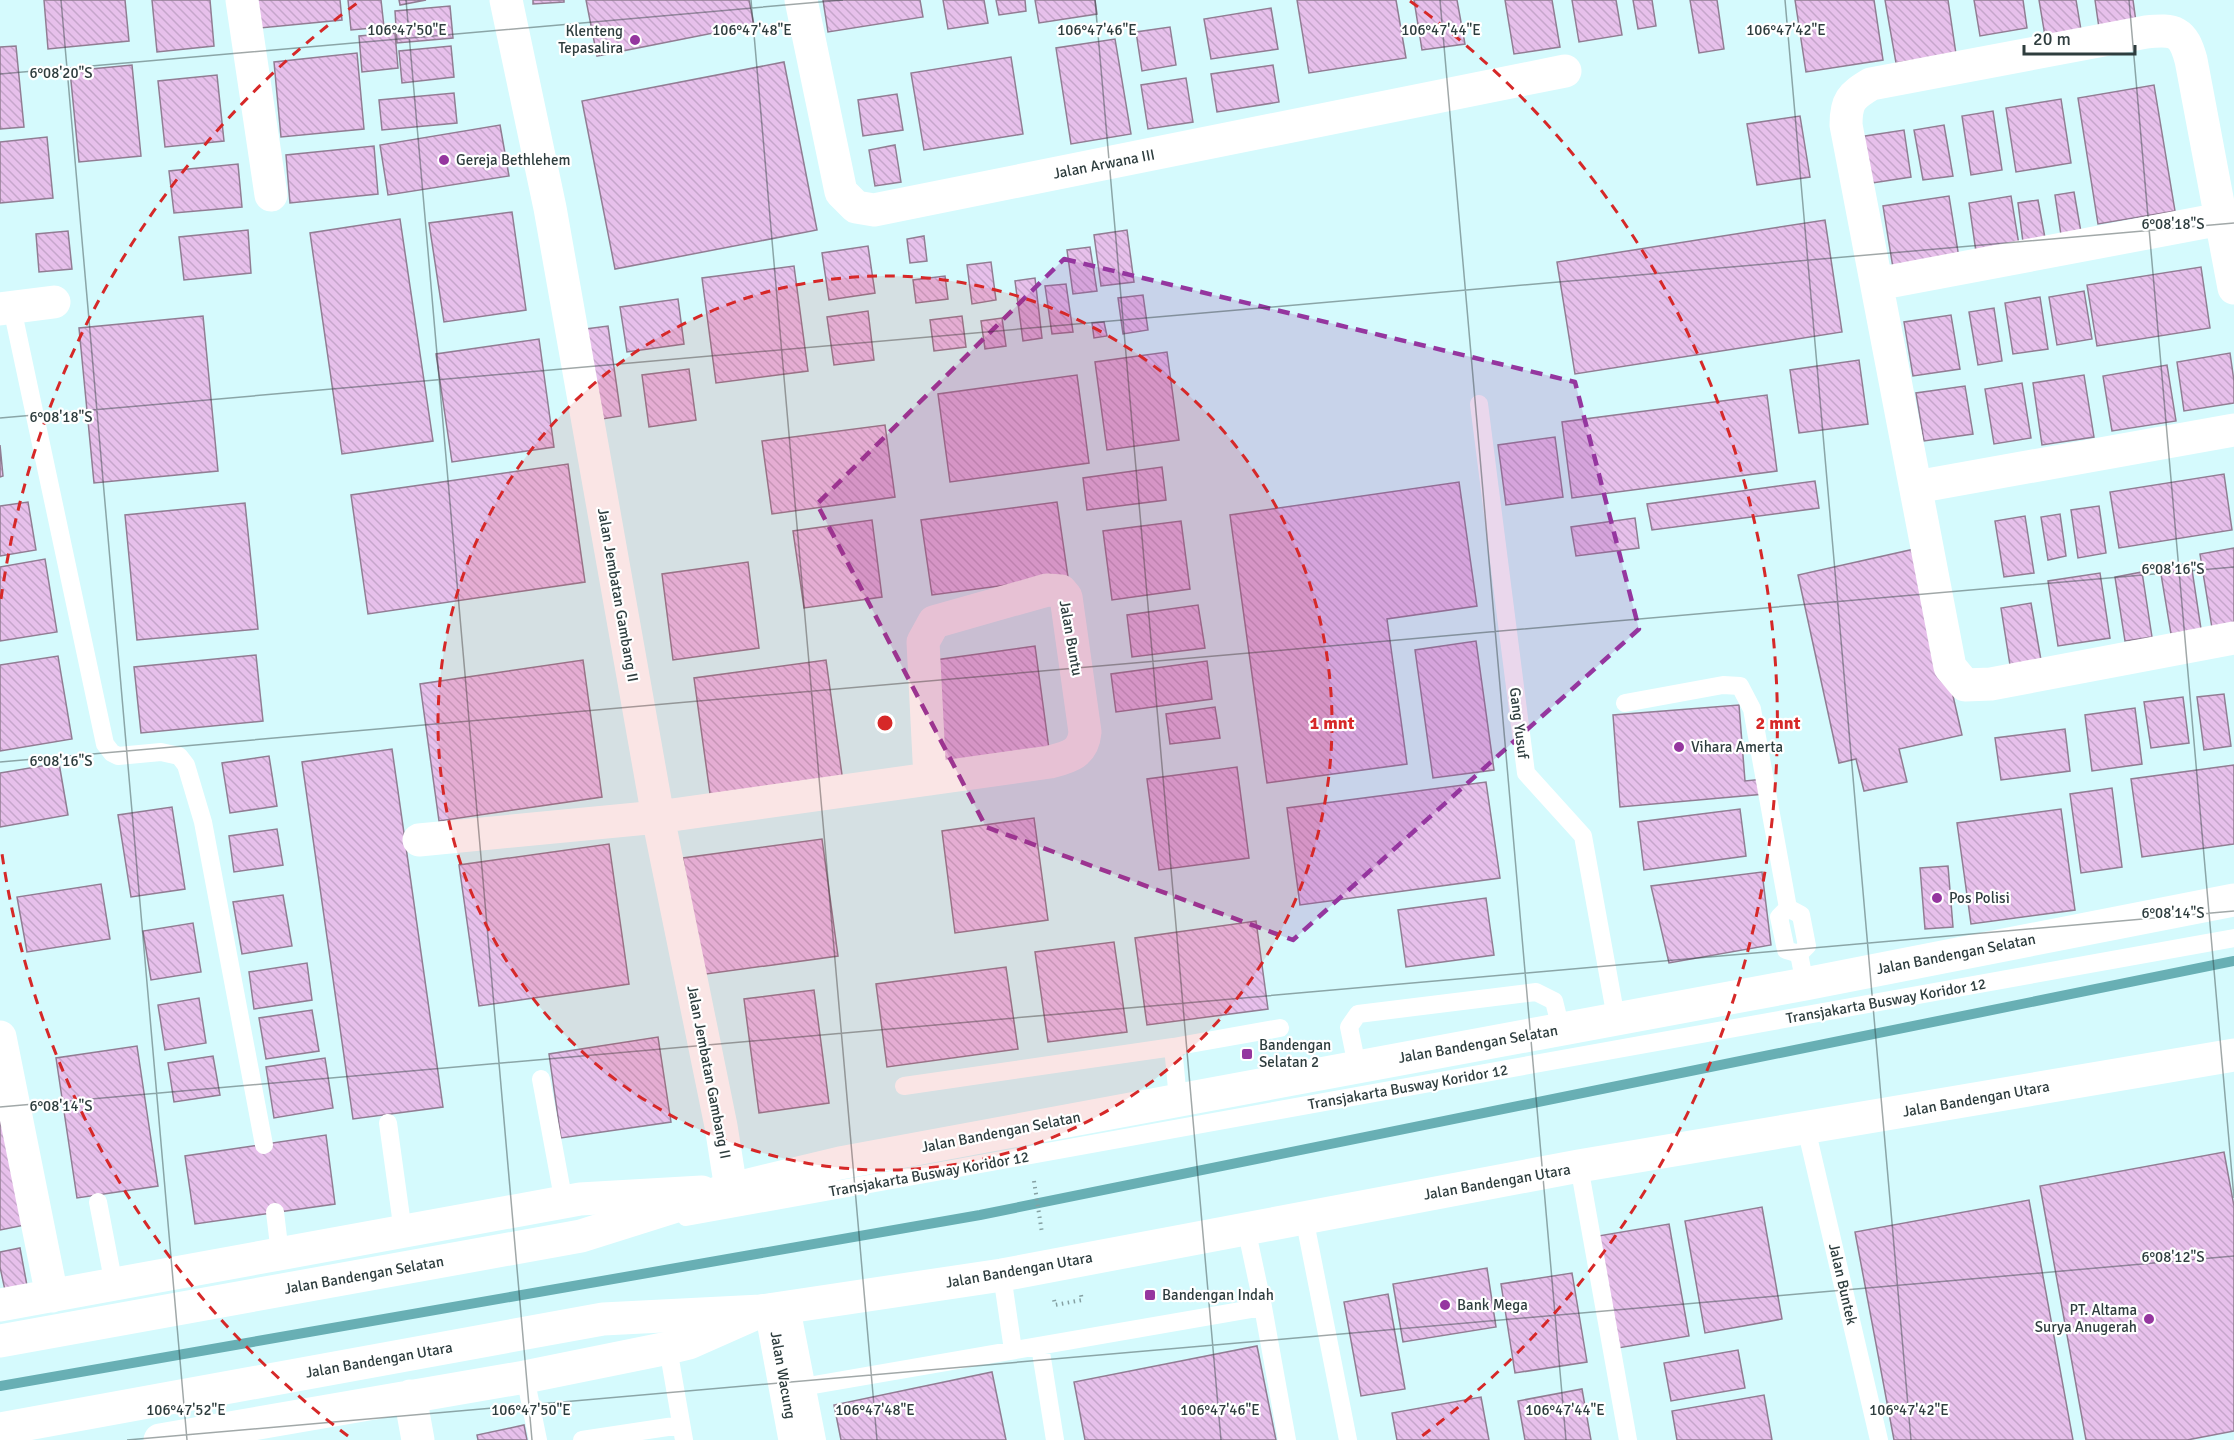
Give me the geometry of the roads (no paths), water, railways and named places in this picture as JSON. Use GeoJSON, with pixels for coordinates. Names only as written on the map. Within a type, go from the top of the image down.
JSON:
{"type":"FeatureCollection","features":[{"type":"Feature","properties":{"kind":"street"},"geometry":{"type":"LineString","coordinates":[[242,0],[271,195]]}},
{"type":"Feature","properties":{"kind":"street","name":"Jalan Jembatan Gambang II"},"geometry":{"type":"LineString","coordinates":[[506,0],[550,208],[657,817],[721,1126],[727,1190]]}},
{"type":"Feature","properties":{"kind":"street","name":"Jalan Arwana III"},"geometry":{"type":"LineString","coordinates":[[801,0],[841,192],[856,207],[874,210],[1565,71]]}},
{"type":"Feature","properties":{"kind":"street"},"geometry":{"type":"LineString","coordinates":[[2234,288],[2190,60],[2184,39],[2178,34],[2169,31],[2135,34],[1871,84],[1854,94],[1846,109],[1846,125],[1950,667],[1965,685],[1991,684],[2234,638]]}},
{"type":"Feature","properties":{"kind":"street"},"geometry":{"type":"LineString","coordinates":[[1877,284],[2221,219]]}},
{"type":"Feature","properties":{"kind":"street"},"geometry":{"type":"LineString","coordinates":[[6,308],[54,302]]}},
{"type":"Feature","properties":{"kind":"street"},"geometry":{"type":"LineString","coordinates":[[1916,487],[2234,430]]}},
{"type":"Feature","properties":{"kind":"street","name":"Jalan Buntu"},"geometry":{"type":"LineString","coordinates":[[419,840],[657,817],[930,779],[1050,762],[1067,757],[1080,749],[1084,743],[1085,732],[1068,608],[1066,597],[1061,591],[1047,590],[934,622],[923,642],[930,779]]}},
{"type":"Feature","properties":{"kind":"street","name":"Jalan Bandengan Selatan"},"geometry":{"type":"LineString","coordinates":[[0,1341],[581,1236],[727,1190],[851,1161],[1616,1018],[1802,969],[2234,900]]}},
{"type":"Feature","properties":{"kind":"street"},"geometry":{"type":"LineString","coordinates":[[0,1037],[52,1296]]}},
{"type":"Feature","properties":{"kind":"street","name":"Jalan Bandengan Utara"},"geometry":{"type":"LineString","coordinates":[[0,1429],[603,1319],[774,1309],[1002,1275],[1579,1167],[2234,1055]]}},
{"type":"Feature","properties":{"kind":"street","name":"Jalan Bandengan Selatan"},"geometry":{"type":"LineString","coordinates":[[0,1305],[580,1199],[727,1190]]}},
{"type":"Feature","properties":{"kind":"street","name":"Jalan Bandengan Utara"},"geometry":{"type":"LineString","coordinates":[[160,1440],[525,1377],[668,1348],[689,1343],[774,1309]]}},
{"type":"Feature","properties":{"kind":"street","name":"Jalan Wacung"},"geometry":{"type":"LineString","coordinates":[[774,1309],[795,1440]]}},
{"type":"Feature","properties":{"kind":"street"},"geometry":{"type":"LineString","coordinates":[[410,1396],[418,1440]]}},
{"type":"Feature","properties":{"kind":"lane"},"geometry":{"type":"LineString","coordinates":[[6,308],[105,744],[112,753],[118,756],[161,752],[179,756],[186,765],[203,822],[264,1144]]}},
{"type":"Feature","properties":{"kind":"lane","name":"Gang Yusuf"},"geometry":{"type":"LineString","coordinates":[[1479,404],[1526,773],[1583,836],[1616,1018]]}},
{"type":"Feature","properties":{"kind":"lane"},"geometry":{"type":"LineString","coordinates":[[1625,703],[1723,685],[1740,686],[1752,709],[1788,908],[1801,915],[1807,946],[1802,969]]}},
{"type":"Feature","properties":{"kind":"lane","name":"Transjakarta Busway Koridor 12"},"geometry":{"type":"LineString","coordinates":[[581,1236],[2234,938]]}},
{"type":"Feature","properties":{"kind":"lane"},"geometry":{"type":"LineString","coordinates":[[1357,1066],[1349,1027],[1358,1014],[1536,992],[1554,1001],[1561,1029]]}},
{"type":"Feature","properties":{"kind":"lane"},"geometry":{"type":"LineString","coordinates":[[904,1086],[1173,1047],[1280,1028]]}},
{"type":"Feature","properties":{"kind":"lane"},"geometry":{"type":"LineString","coordinates":[[1173,1047],[1179,1099]]}},
{"type":"Feature","properties":{"kind":"lane"},"geometry":{"type":"LineString","coordinates":[[541,1079],[564,1203]]}},
{"type":"Feature","properties":{"kind":"lane"},"geometry":{"type":"LineString","coordinates":[[388,1123],[404,1232]]}},
{"type":"Feature","properties":{"kind":"lane","name":"Jalan Buntek"},"geometry":{"type":"LineString","coordinates":[[1806,1128],[1879,1440]]}},
{"type":"Feature","properties":{"kind":"lane"},"geometry":{"type":"LineString","coordinates":[[1579,1167],[1628,1440]]}},
{"type":"Feature","properties":{"kind":"lane"},"geometry":{"type":"LineString","coordinates":[[98,1202],[114,1285]]}},
{"type":"Feature","properties":{"kind":"lane"},"geometry":{"type":"LineString","coordinates":[[275,1212],[280,1254]]}},
{"type":"Feature","properties":{"kind":"lane"},"geometry":{"type":"LineString","coordinates":[[1304,1217],[1348,1440]]}},
{"type":"Feature","properties":{"kind":"lane"},"geometry":{"type":"LineString","coordinates":[[1246,1228],[1287,1440]]}},
{"type":"Feature","properties":{"kind":"lane"},"geometry":{"type":"LineString","coordinates":[[1002,1275],[1013,1350]]}},
{"type":"Feature","properties":{"kind":"lane"},"geometry":{"type":"LineString","coordinates":[[808,1386],[1263,1307]]}},
{"type":"Feature","properties":{"kind":"lane"},"geometry":{"type":"LineString","coordinates":[[774,1309],[808,1386],[817,1440]]}},
{"type":"Feature","properties":{"kind":"lane"},"geometry":{"type":"LineString","coordinates":[[1040,1346],[1055,1440]]}},
{"type":"Feature","properties":{"kind":"lane"},"geometry":{"type":"LineString","coordinates":[[582,1440],[682,1432],[668,1348]]}},
{"type":"Feature","properties":{"kind":"lane"},"geometry":{"type":"LineString","coordinates":[[525,1377],[538,1440]]}},
{"type":"Feature","properties":{"kind":"waterway"},"geometry":{"type":"LineString","coordinates":[[0,1386],[980,1215],[2234,961]]}},
{"type":"Feature","properties":{"kind":"place","name":"Klenteng Tepasalira"},"geometry":{"type":"Point","coordinates":[635,40]}},
{"type":"Feature","properties":{"kind":"place","name":"Gereja Bethlehem"},"geometry":{"type":"Point","coordinates":[444,160]}},
{"type":"Feature","properties":{"kind":"place","name":"Vihara Amerta"},"geometry":{"type":"Point","coordinates":[1679,747]}},
{"type":"Feature","properties":{"kind":"place","name":"Pos Polisi"},"geometry":{"type":"Point","coordinates":[1937,898]}},
{"type":"Feature","properties":{"kind":"place","name":"Bandengan Selatan 2"},"geometry":{"type":"Point","coordinates":[1247,1054]}},
{"type":"Feature","properties":{"kind":"place","name":"Bandengan Indah"},"geometry":{"type":"Point","coordinates":[1150,1295]}},
{"type":"Feature","properties":{"kind":"place","name":"Bank Mega"},"geometry":{"type":"Point","coordinates":[1445,1305]}},
{"type":"Feature","properties":{"kind":"place","name":"PT. Altama Surya Anugerah"},"geometry":{"type":"Point","coordinates":[2149,1319]}}]}
